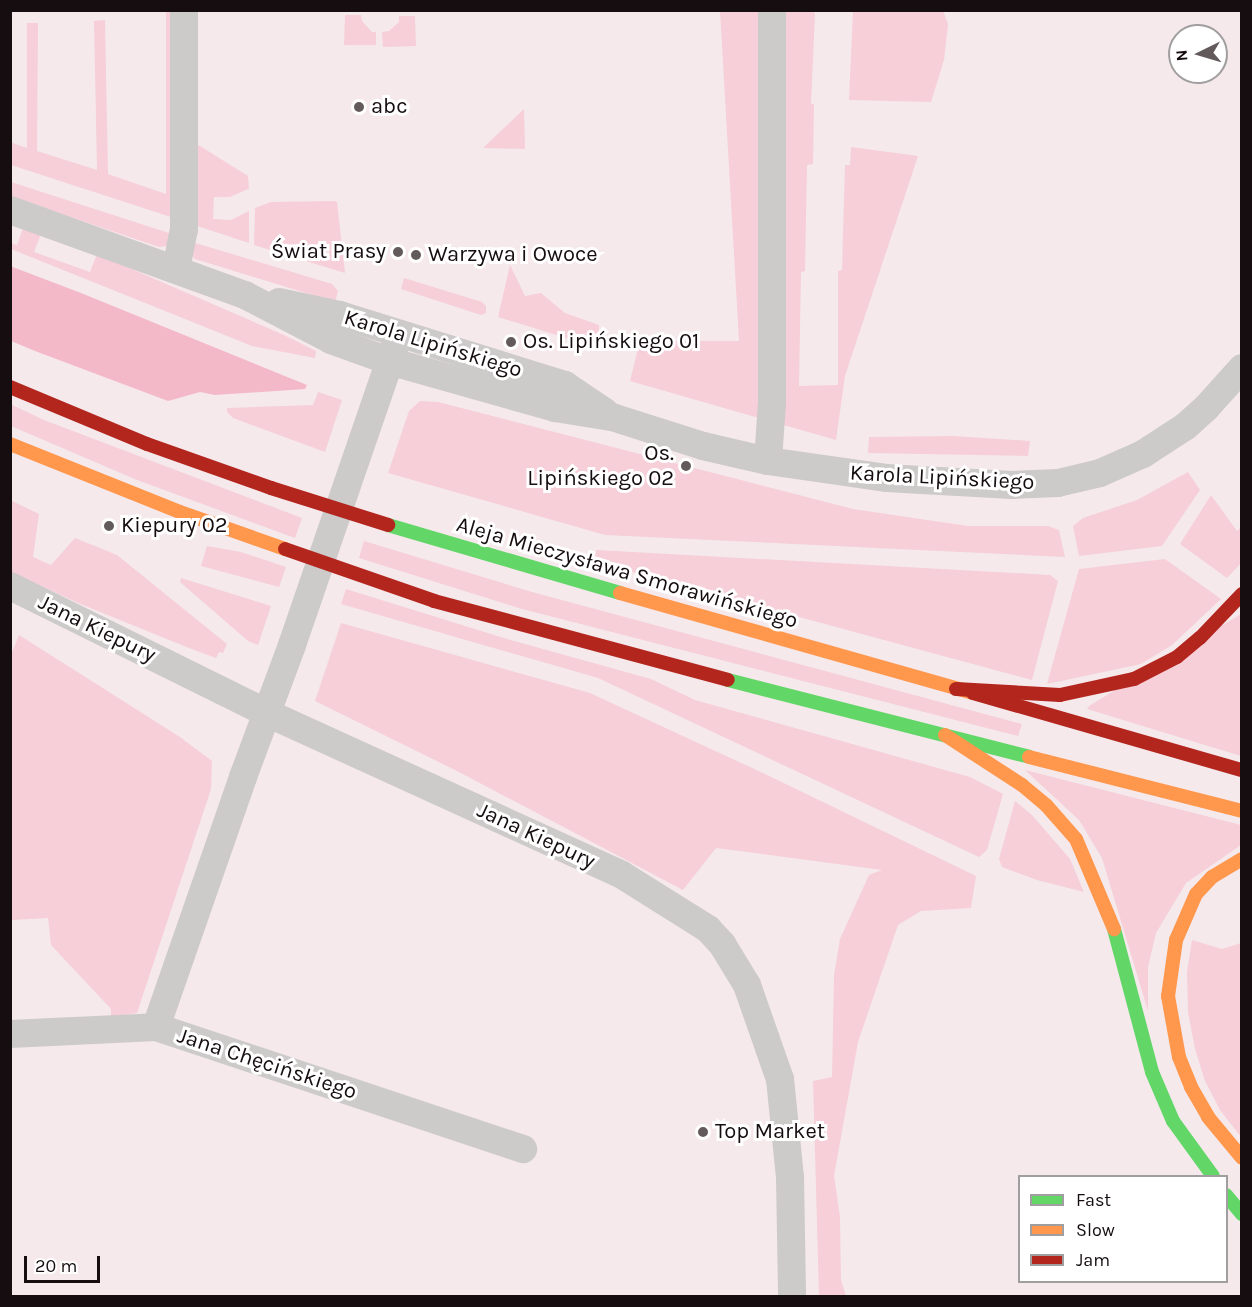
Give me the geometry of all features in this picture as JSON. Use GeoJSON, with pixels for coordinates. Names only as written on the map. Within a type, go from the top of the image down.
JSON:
{"type":"FeatureCollection","features":[{"type":"Feature","properties":{"kind":"main road","name":"Aleja Mieczysława Smorawińskiego"},"geometry":{"type":"LineString","coordinates":[[10,387],[147,444],[271,488],[488,556],[1242,770]]}},
{"type":"Feature","properties":{"kind":"main road"},"geometry":{"type":"LineString","coordinates":[[10,444],[180,512],[434,601],[515,625],[1242,811]]}},
{"type":"Feature","properties":{"kind":"main road"},"geometry":{"type":"LineString","coordinates":[[956,689],[1060,695],[1097,689],[1134,679],[1176,657],[1200,638],[1242,594]]}},
{"type":"Feature","properties":{"kind":"main road"},"geometry":{"type":"LineString","coordinates":[[945,735],[1022,785],[1046,805],[1076,839],[1115,931],[1152,1072],[1173,1121],[1212,1175]]}},
{"type":"Feature","properties":{"kind":"main road"},"geometry":{"type":"LineString","coordinates":[[1242,859],[1212,877],[1196,894],[1176,940],[1168,996],[1179,1057],[1191,1087],[1208,1116],[1242,1158]]}},
{"type":"Feature","properties":{"kind":"main road"},"geometry":{"type":"LineString","coordinates":[[1228,1196],[1242,1215]]}},
{"type":"Feature","properties":{"kind":"street"},"geometry":{"type":"LineString","coordinates":[[176,269],[184,229],[184,10]]}},
{"type":"Feature","properties":{"kind":"street"},"geometry":{"type":"LineString","coordinates":[[768,461],[772,403],[772,10]]}},
{"type":"Feature","properties":{"kind":"street","name":"Karola Lipińskiego"},"geometry":{"type":"LineString","coordinates":[[10,210],[245,295],[331,340],[389,361],[555,408],[612,417],[703,446],[768,461],[886,478],[1012,485],[1077,480],[1123,464],[1165,441],[1206,408],[1242,368]]}},
{"type":"Feature","properties":{"kind":"street","name":"Karola Lipińskiego"},"geometry":{"type":"LineString","coordinates":[[245,295],[340,315],[565,385],[612,417]]}},
{"type":"Feature","properties":{"kind":"street","name":"Jana Chęcińskiego"},"geometry":{"type":"LineString","coordinates":[[399,334],[292,645],[243,777],[156,1027],[523,1149]]}},
{"type":"Feature","properties":{"kind":"street","name":"Jana Kiepury"},"geometry":{"type":"LineString","coordinates":[[10,586],[267,713],[622,875],[700,923],[722,944],[747,986],[780,1079],[790,1177],[792,1296]]}},
{"type":"Feature","properties":{"kind":"street"},"geometry":{"type":"LineString","coordinates":[[10,1034],[156,1027]]}},
{"type":"Feature","properties":{"kind":"shaded area"},"geometry":{"type":"Polygon","coordinates":[[[166,11],[175,11],[174,218],[11,165],[10,142],[27,148],[27,23],[38,23],[37,151],[97,170],[94,21],[105,20],[108,174],[166,194],[166,11]]]}},
{"type":"Feature","properties":{"kind":"shaded area"},"geometry":{"type":"Polygon","coordinates":[[[720,11],[813,11],[815,14],[811,104],[814,104],[813,164],[807,165],[805,271],[801,272],[799,386],[838,385],[838,271],[842,270],[845,165],[850,165],[851,147],[918,156],[845,376],[836,440],[630,381],[640,341],[739,341],[720,11]]]}},
{"type":"Feature","properties":{"kind":"shaded area"},"geometry":{"type":"Polygon","coordinates":[[[853,11],[943,11],[948,24],[944,60],[931,102],[849,100],[853,11]]]}},
{"type":"Feature","properties":{"kind":"shaded area"},"geometry":{"type":"Polygon","coordinates":[[[345,15],[361,15],[362,21],[372,32],[376,32],[376,45],[344,45],[345,15]]]}},
{"type":"Feature","properties":{"kind":"shaded area"},"geometry":{"type":"Polygon","coordinates":[[[399,16],[415,16],[416,46],[383,47],[382,32],[389,31],[399,22],[399,16]]]}},
{"type":"Feature","properties":{"kind":"shaded area"},"geometry":{"type":"Polygon","coordinates":[[[524,109],[525,149],[483,148],[524,109]]]}},
{"type":"Feature","properties":{"kind":"shaded area"},"geometry":{"type":"Polygon","coordinates":[[[192,141],[248,176],[249,189],[230,197],[214,197],[213,219],[231,220],[249,211],[249,243],[191,224],[192,141]]]}},
{"type":"Feature","properties":{"kind":"shaded area"},"geometry":{"type":"Polygon","coordinates":[[[11,182],[172,234],[167,246],[159,247],[11,197],[11,182]]]}},
{"type":"Feature","properties":{"kind":"shaded area"},"geometry":{"type":"Polygon","coordinates":[[[271,202],[337,202],[345,273],[254,245],[255,208],[271,202]]]}},
{"type":"Feature","properties":{"kind":"shaded area"},"geometry":{"type":"Polygon","coordinates":[[[23,228],[41,234],[34,252],[90,272],[97,254],[284,335],[316,351],[315,358],[252,346],[11,249],[10,243],[17,245],[23,228]]]}},
{"type":"Feature","properties":{"kind":"shaded area"},"geometry":{"type":"Polygon","coordinates":[[[192,242],[332,284],[338,291],[335,302],[195,259],[188,251],[192,242]]]}},
{"type":"Feature","properties":{"kind":"shaded area"},"geometry":{"type":"Polygon","coordinates":[[[510,265],[525,296],[541,293],[565,313],[599,325],[599,344],[592,346],[498,317],[510,265]]]}},
{"type":"Feature","properties":{"kind":"shaded area"},"geometry":{"type":"Polygon","coordinates":[[[10,266],[307,385],[305,389],[215,395],[200,392],[168,401],[35,351],[11,341],[10,266]]]}},
{"type":"Feature","properties":{"kind":"shaded area"},"geometry":{"type":"Polygon","coordinates":[[[404,278],[482,302],[486,306],[486,313],[481,315],[401,289],[404,278]]]}},
{"type":"Feature","properties":{"kind":"shaded area"},"geometry":{"type":"Polygon","coordinates":[[[318,392],[342,400],[325,452],[233,418],[227,412],[227,408],[313,405],[318,392]]]}},
{"type":"Feature","properties":{"kind":"shaded area"},"geometry":{"type":"Polygon","coordinates":[[[420,401],[438,402],[853,509],[968,526],[1048,526],[1059,530],[1065,557],[605,535],[388,473],[409,411],[420,401]]]}},
{"type":"Feature","properties":{"kind":"shaded area"},"geometry":{"type":"Polygon","coordinates":[[[10,404],[44,420],[302,518],[295,538],[137,480],[11,426],[10,404]]]}},
{"type":"Feature","properties":{"kind":"shaded area"},"geometry":{"type":"Polygon","coordinates":[[[953,436],[1030,441],[1028,456],[868,453],[869,437],[953,436]]]}},
{"type":"Feature","properties":{"kind":"shaded area"},"geometry":{"type":"Polygon","coordinates":[[[1188,472],[1200,490],[1162,546],[1079,556],[1073,526],[1083,518],[1137,500],[1188,472]]]}},
{"type":"Feature","properties":{"kind":"shaded area"},"geometry":{"type":"Polygon","coordinates":[[[1211,495],[1237,531],[1241,527],[1241,563],[1227,578],[1180,544],[1211,495]]]}},
{"type":"Feature","properties":{"kind":"shaded area"},"geometry":{"type":"Polygon","coordinates":[[[10,500],[39,514],[33,557],[51,565],[75,538],[117,555],[227,644],[223,653],[219,652],[216,658],[189,648],[78,603],[11,572],[10,500]]]}},
{"type":"Feature","properties":{"kind":"shaded area"},"geometry":{"type":"Polygon","coordinates":[[[364,541],[532,592],[1022,724],[1018,736],[522,609],[359,558],[364,541]]]}},
{"type":"Feature","properties":{"kind":"shaded area"},"geometry":{"type":"Polygon","coordinates":[[[207,546],[241,552],[286,567],[279,587],[201,566],[207,546]]]}},
{"type":"Feature","properties":{"kind":"shaded area"},"geometry":{"type":"Polygon","coordinates":[[[597,550],[1050,575],[1058,581],[1032,680],[584,559],[597,550]]]}},
{"type":"Feature","properties":{"kind":"shaded area"},"geometry":{"type":"Polygon","coordinates":[[[1165,559],[1221,599],[1172,645],[1141,664],[1047,684],[1079,569],[1165,559]]]}},
{"type":"Feature","properties":{"kind":"shaded area"},"geometry":{"type":"Polygon","coordinates":[[[181,578],[271,606],[258,645],[248,641],[180,582],[181,578]]]}},
{"type":"Feature","properties":{"kind":"shaded area"},"geometry":{"type":"Polygon","coordinates":[[[346,589],[507,639],[651,679],[695,700],[970,777],[1003,794],[987,850],[979,857],[598,678],[341,604],[346,589]]]}},
{"type":"Feature","properties":{"kind":"shaded area"},"geometry":{"type":"Polygon","coordinates":[[[1241,614],[1241,756],[1087,709],[1089,706],[1241,614]]]}},
{"type":"Feature","properties":{"kind":"shaded area"},"geometry":{"type":"Polygon","coordinates":[[[341,623],[590,693],[976,876],[971,908],[921,911],[898,925],[858,1042],[834,1176],[840,1217],[841,1280],[846,1296],[819,1296],[813,1081],[832,1077],[834,975],[840,939],[869,875],[882,870],[716,848],[683,890],[457,771],[315,701],[341,623]]]}},
{"type":"Feature","properties":{"kind":"shaded area"},"geometry":{"type":"Polygon","coordinates":[[[19,635],[180,737],[212,761],[211,789],[137,1013],[111,1017],[111,1009],[51,945],[48,918],[11,920],[10,657],[19,635]]]}},
{"type":"Feature","properties":{"kind":"shaded area"},"geometry":{"type":"Polygon","coordinates":[[[1025,770],[1241,825],[1241,845],[1186,883],[1156,933],[1148,967],[1148,1011],[1102,858],[1079,820],[1025,770]]]}},
{"type":"Feature","properties":{"kind":"shaded area"},"geometry":{"type":"Polygon","coordinates":[[[1015,801],[1032,815],[1070,859],[1084,892],[1037,880],[1002,867],[999,859],[1015,801]]]}},
{"type":"Feature","properties":{"kind":"shaded area"},"geometry":{"type":"Polygon","coordinates":[[[1192,940],[1222,949],[1241,943],[1241,1137],[1220,1110],[1205,1081],[1195,1049],[1188,1012],[1187,972],[1192,940]]]}},
{"type":"Feature","properties":{"kind":"traffic: fast"},"geometry":{"type":"LineString","coordinates":[[388,525],[620,593]]}},
{"type":"Feature","properties":{"kind":"traffic: fast"},"geometry":{"type":"LineString","coordinates":[[728,680],[1029,757]]}},
{"type":"Feature","properties":{"kind":"traffic: fast"},"geometry":{"type":"LineString","coordinates":[[1114,929],[1152,1072],[1173,1121],[1212,1175]]}},
{"type":"Feature","properties":{"kind":"traffic: fast"},"geometry":{"type":"LineString","coordinates":[[1228,1197],[1242,1214]]}},
{"type":"Feature","properties":{"kind":"traffic: slow"},"geometry":{"type":"LineString","coordinates":[[10,444],[180,512],[285,549]]}},
{"type":"Feature","properties":{"kind":"traffic: slow"},"geometry":{"type":"LineString","coordinates":[[620,593],[973,693]]}},
{"type":"Feature","properties":{"kind":"traffic: slow"},"geometry":{"type":"LineString","coordinates":[[945,735],[1022,785],[1046,805],[1076,839],[1114,929]]}},
{"type":"Feature","properties":{"kind":"traffic: slow"},"geometry":{"type":"LineString","coordinates":[[1029,757],[1242,811]]}},
{"type":"Feature","properties":{"kind":"traffic: slow"},"geometry":{"type":"LineString","coordinates":[[1242,859],[1212,877],[1196,894],[1176,940],[1168,996],[1179,1057],[1191,1087],[1208,1117],[1242,1158]]}},
{"type":"Feature","properties":{"kind":"traffic: jam"},"geometry":{"type":"LineString","coordinates":[[10,387],[147,444],[271,488],[388,525]]}},
{"type":"Feature","properties":{"kind":"traffic: jam"},"geometry":{"type":"LineString","coordinates":[[285,549],[434,601],[728,680]]}},
{"type":"Feature","properties":{"kind":"traffic: jam"},"geometry":{"type":"LineString","coordinates":[[956,689],[1060,695],[1134,679],[1177,657],[1200,638],[1242,594]]}},
{"type":"Feature","properties":{"kind":"traffic: jam"},"geometry":{"type":"LineString","coordinates":[[973,693],[1242,770]]}},
{"type":"Feature","properties":{"kind":"place","name":"abc"},"geometry":{"type":"Point","coordinates":[359,107]}},
{"type":"Feature","properties":{"kind":"place","name":"Świat Prasy"},"geometry":{"type":"Point","coordinates":[398,252]}},
{"type":"Feature","properties":{"kind":"place","name":"Warzywa i Owoce"},"geometry":{"type":"Point","coordinates":[416,255]}},
{"type":"Feature","properties":{"kind":"place","name":"Os. Lipińskiego 01"},"geometry":{"type":"Point","coordinates":[511,342]}},
{"type":"Feature","properties":{"kind":"place","name":"Os. Lipińskiego 02"},"geometry":{"type":"Point","coordinates":[686,466]}},
{"type":"Feature","properties":{"kind":"place","name":"Kiepury 02"},"geometry":{"type":"Point","coordinates":[109,526]}},
{"type":"Feature","properties":{"kind":"place","name":"Top Market"},"geometry":{"type":"Point","coordinates":[703,1132]}}]}
